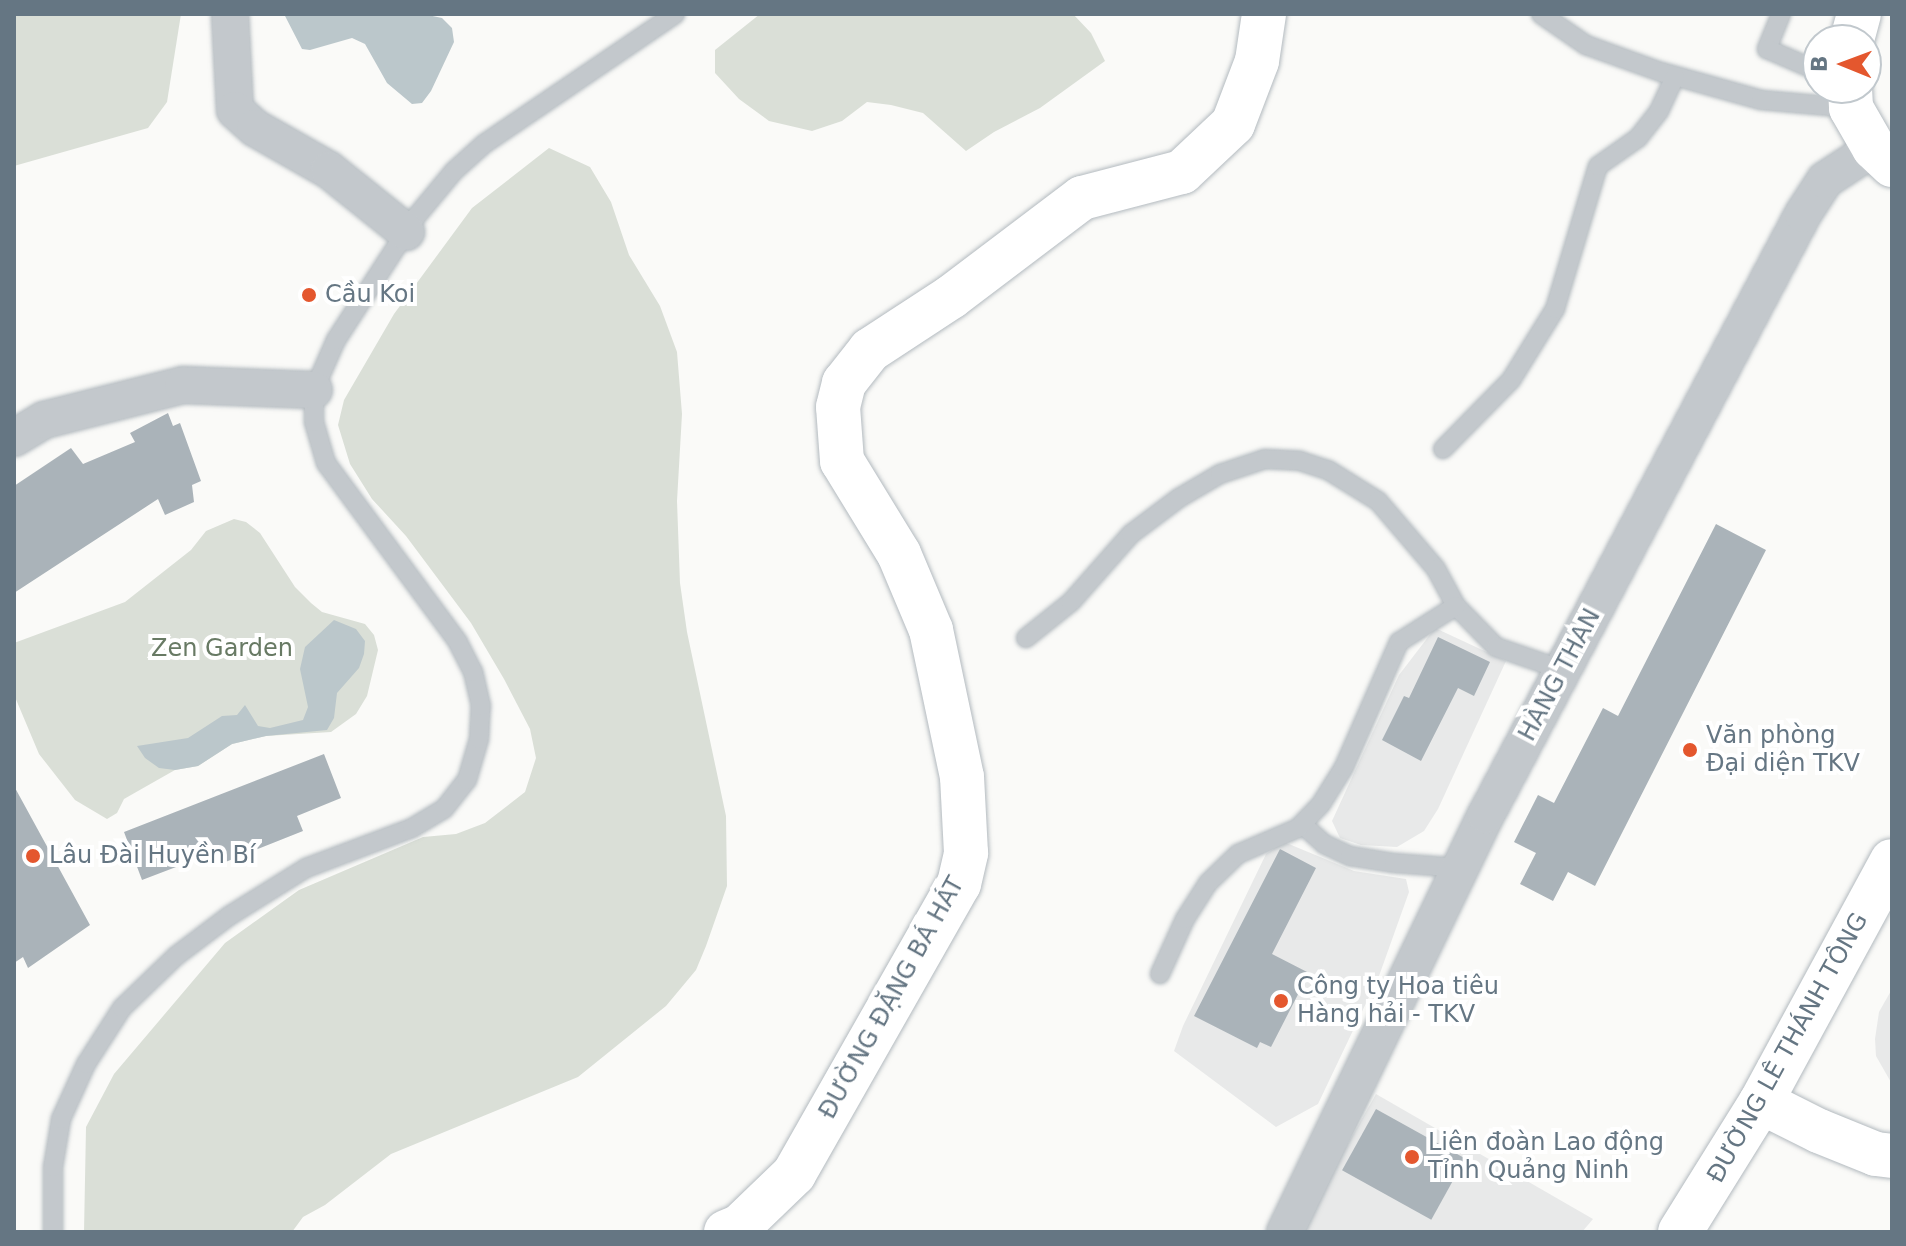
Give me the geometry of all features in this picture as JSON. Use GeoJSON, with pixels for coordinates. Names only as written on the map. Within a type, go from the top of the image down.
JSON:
{"type":"FeatureCollection","features":[{"type":"Feature","properties":{"kind":"street"},"geometry":{"type":"LineString","coordinates":[[230,14],[235,110],[255,128],[329,170],[406,232]]}},
{"type":"Feature","properties":{"kind":"street","name":"ĐƯỜNG ĐẶNG BÁ HÁT"},"geometry":{"type":"LineString","coordinates":[[726,1232],[740,1226],[794,1174],[959,884],[966,853],[962,777],[931,630],[899,554],[842,461],[838,407],[844,383],[870,350],[951,297],[1082,198],[1182,172],[1233,124],[1257,61],[1264,14]]}},
{"type":"Feature","properties":{"kind":"street"},"geometry":{"type":"LineString","coordinates":[[1854,104],[1883,156]]}},
{"type":"Feature","properties":{"kind":"street","name":"HÀNG THAN"},"geometry":{"type":"LineString","coordinates":[[1285,1232],[1461,868],[1803,214],[1825,180],[1883,156]]}},
{"type":"Feature","properties":{"kind":"street"},"geometry":{"type":"LineString","coordinates":[[14,438],[44,420],[183,385],[314,390]]}},
{"type":"Feature","properties":{"kind":"street","name":"ĐƯỜNG LÊ THÁNH TÔNG"},"geometry":{"type":"LineString","coordinates":[[1680,1232],[1761,1102],[1892,861]]}},
{"type":"Feature","properties":{"kind":"street"},"geometry":{"type":"LineString","coordinates":[[1761,1102],[1819,1131],[1876,1154],[1892,1156]]}},
{"type":"Feature","properties":{"kind":"lane"},"geometry":{"type":"LineString","coordinates":[[53,1232],[53,1167],[61,1119],[86,1064],[122,1008],[176,956],[229,916],[306,868],[412,828],[444,809],[467,780],[479,739],[480,717],[473,672],[458,642],[326,463],[314,422],[314,390],[336,340],[406,232],[454,171],[484,144],[675,14]]}},
{"type":"Feature","properties":{"kind":"lane"},"geometry":{"type":"LineString","coordinates":[[1541,14],[1586,45],[1675,76],[1761,100],[1802,99]]}},
{"type":"Feature","properties":{"kind":"lane"},"geometry":{"type":"LineString","coordinates":[[1781,14],[1767,49],[1802,64]]}},
{"type":"Feature","properties":{"kind":"lane"},"geometry":{"type":"LineString","coordinates":[[1443,449],[1511,380],[1555,309],[1598,166],[1638,138],[1659,111],[1675,76]]}},
{"type":"Feature","properties":{"kind":"lane"},"geometry":{"type":"LineString","coordinates":[[1026,638],[1071,602],[1143,525],[1220,474],[1265,459],[1314,465],[1368,493],[1414,540],[1436,569],[1456,606],[1496,647],[1563,670]]}},
{"type":"Feature","properties":{"kind":"lane"},"geometry":{"type":"LineString","coordinates":[[1160,974],[1185,919],[1208,883],[1238,854],[1302,824],[1321,804],[1344,767],[1399,642],[1456,606]]}},
{"type":"Feature","properties":{"kind":"lane"},"geometry":{"type":"LineString","coordinates":[[1302,824],[1324,844],[1350,856],[1461,868]]}},
{"type":"Feature","properties":{"kind":"shaded area"},"geometry":{"type":"Polygon","coordinates":[[[284,14],[423,14],[442,18],[452,28],[454,42],[431,91],[422,103],[412,104],[387,83],[365,44],[352,38],[310,50],[302,49],[284,14]]]}},
{"type":"Feature","properties":{"kind":"shaded area"},"geometry":{"type":"Polygon","coordinates":[[[334,620],[356,629],[365,641],[359,668],[337,693],[334,718],[327,730],[266,736],[232,744],[198,766],[175,770],[159,768],[145,758],[137,746],[188,738],[222,716],[237,715],[245,705],[258,726],[270,728],[303,720],[308,707],[300,669],[305,647],[334,620]]]}},
{"type":"Feature","properties":{"kind":"shaded area"},"geometry":{"type":"Polygon","coordinates":[[[1435,628],[1506,661],[1438,809],[1424,831],[1397,847],[1361,845],[1340,838],[1332,821],[1399,675],[1435,628]]]}},
{"type":"Feature","properties":{"kind":"shaded area","name":"Công ty Hoa tiêu Hàng hải - TKV"},"geometry":{"type":"Polygon","coordinates":[[[1284,842],[1354,871],[1406,879],[1409,892],[1379,976],[1318,1104],[1276,1127],[1174,1051],[1183,1026],[1266,854],[1284,842]]]}},
{"type":"Feature","properties":{"kind":"shaded area"},"geometry":{"type":"Polygon","coordinates":[[[1892,989],[1892,1084],[1876,1056],[1875,1039],[1879,1012],[1892,989]]]}},
{"type":"Feature","properties":{"kind":"shaded area","name":"Liên đoàn Lao động Tỉnh Quảng Ninh"},"geometry":{"type":"Polygon","coordinates":[[[1376,1094],[1593,1219],[1582,1232],[1298,1232],[1376,1094]]]}},
{"type":"Feature","properties":{"kind":"green space"},"geometry":{"type":"Polygon","coordinates":[[[14,14],[181,14],[167,102],[148,128],[14,166],[14,14]]]}},
{"type":"Feature","properties":{"kind":"green space"},"geometry":{"type":"Polygon","coordinates":[[[760,14],[1073,14],[1091,33],[1105,61],[1040,108],[966,151],[923,113],[891,105],[867,102],[842,121],[812,131],[769,121],[739,99],[715,73],[715,50],[760,14]]]}},
{"type":"Feature","properties":{"kind":"green space"},"geometry":{"type":"Polygon","coordinates":[[[549,148],[590,167],[611,202],[629,255],[660,306],[677,352],[682,414],[677,501],[680,583],[687,632],[726,816],[727,886],[696,970],[666,1006],[578,1077],[391,1154],[325,1205],[303,1217],[292,1232],[84,1232],[86,1127],[114,1074],[225,943],[299,890],[423,837],[456,834],[485,823],[525,792],[536,758],[530,729],[471,623],[406,536],[372,499],[350,464],[338,425],[344,400],[394,314],[472,208],[549,148]]]}},
{"type":"Feature","properties":{"kind":"green space","name":"Zen Garden"},"geometry":{"type":"Polygon","coordinates":[[[234,519],[246,522],[260,533],[295,587],[311,603],[322,612],[365,624],[374,635],[378,650],[367,696],[356,714],[331,732],[266,736],[232,744],[198,766],[175,770],[124,799],[117,813],[107,819],[75,800],[39,754],[15,697],[14,643],[125,602],[191,550],[206,531],[234,519]]]}},
{"type":"Feature","properties":{"kind":"building"},"geometry":{"type":"Polygon","coordinates":[[[168,413],[173,426],[180,423],[201,481],[192,485],[194,502],[165,515],[158,499],[14,593],[14,486],[71,448],[83,464],[135,442],[130,433],[168,413]]]}},
{"type":"Feature","properties":{"kind":"building"},"geometry":{"type":"Polygon","coordinates":[[[1716,524],[1766,550],[1595,886],[1568,872],[1553,901],[1520,884],[1536,853],[1514,842],[1538,795],[1554,803],[1603,708],[1618,716],[1716,524]]]}},
{"type":"Feature","properties":{"kind":"building"},"geometry":{"type":"Polygon","coordinates":[[[1438,637],[1490,662],[1474,696],[1458,688],[1421,761],[1382,740],[1404,696],[1409,698],[1438,637]]]}},
{"type":"Feature","properties":{"kind":"building"},"geometry":{"type":"Polygon","coordinates":[[[324,754],[341,798],[297,816],[303,831],[223,863],[218,851],[142,880],[124,832],[324,754]]]}},
{"type":"Feature","properties":{"kind":"building","name":"Lâu Đài Huyền Bí"},"geometry":{"type":"Polygon","coordinates":[[[14,786],[90,925],[28,968],[23,957],[14,963],[14,786]]]}},
{"type":"Feature","properties":{"kind":"building"},"geometry":{"type":"Polygon","coordinates":[[[1280,849],[1316,868],[1272,954],[1309,973],[1271,1047],[1260,1042],[1257,1048],[1194,1016],[1280,849]]]}},
{"type":"Feature","properties":{"kind":"building"},"geometry":{"type":"Polygon","coordinates":[[[1376,1109],[1465,1158],[1431,1220],[1342,1170],[1376,1109]]]}},
{"type":"Feature","properties":{"kind":"place","name":"Cầu Koi"},"geometry":{"type":"Point","coordinates":[309,295]}},
{"type":"Feature","properties":{"kind":"place","name":"Văn phòng Đại diện TKV"},"geometry":{"type":"Point","coordinates":[1690,750]}},
{"type":"Feature","properties":{"kind":"place","name":"Lâu Đài Huyền Bí"},"geometry":{"type":"Point","coordinates":[33,856]}},
{"type":"Feature","properties":{"kind":"place","name":"Công ty Hoa tiêu Hàng hải - TKV"},"geometry":{"type":"Point","coordinates":[1281,1001]}},
{"type":"Feature","properties":{"kind":"place","name":"Liên đoàn Lao động Tỉnh Quảng Ninh"},"geometry":{"type":"Point","coordinates":[1412,1157]}}]}
